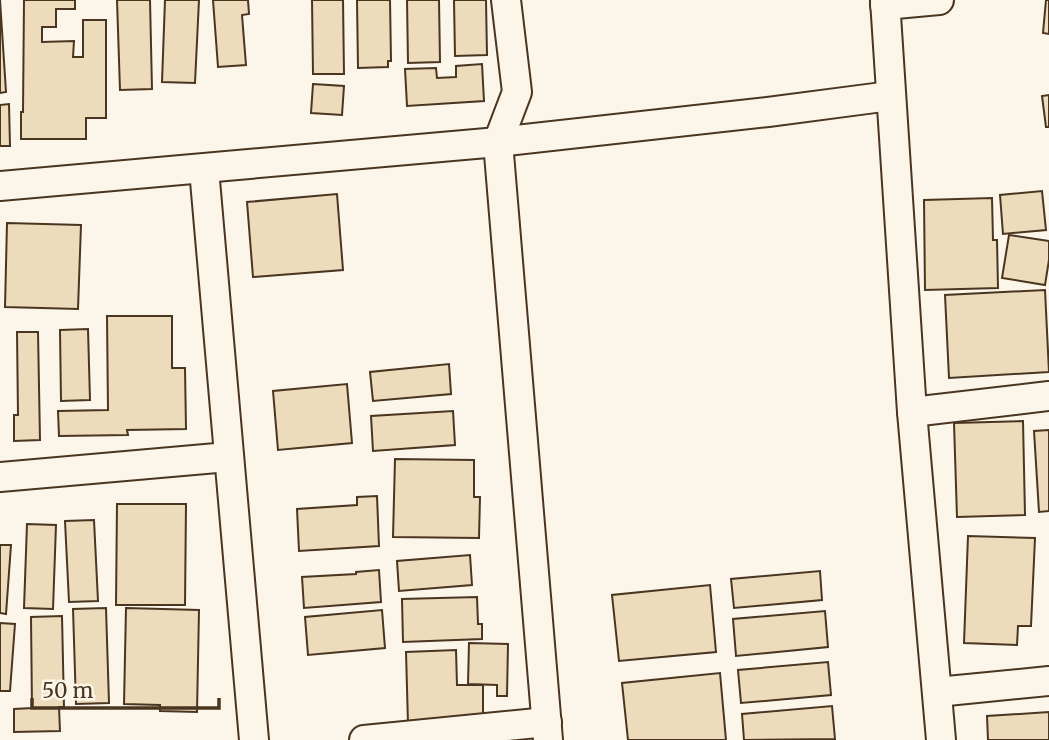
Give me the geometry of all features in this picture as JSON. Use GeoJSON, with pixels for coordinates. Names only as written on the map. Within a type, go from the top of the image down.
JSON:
{"type":"FeatureCollection","features":[{"type":"Feature","properties":{"kind":"street"},"geometry":{"type":"LineString","coordinates":[[364,740],[547,731],[498,142],[517,92],[506,0]]}},
{"type":"Feature","properties":{"kind":"street"},"geometry":{"type":"LineString","coordinates":[[939,0],[885,3],[912,412],[941,740]]}},
{"type":"Feature","properties":{"kind":"street"},"geometry":{"type":"LineString","coordinates":[[0,186],[498,142],[890,96]]}},
{"type":"Feature","properties":{"kind":"street"},"geometry":{"type":"LineString","coordinates":[[204,169],[254,740]]}},
{"type":"Feature","properties":{"kind":"street"},"geometry":{"type":"LineString","coordinates":[[912,412],[1049,396]]}},
{"type":"Feature","properties":{"kind":"street"},"geometry":{"type":"LineString","coordinates":[[0,477],[228,457]]}},
{"type":"Feature","properties":{"kind":"street"},"geometry":{"type":"LineString","coordinates":[[937,692],[1049,681]]}},
{"type":"Feature","properties":{"kind":"building"},"geometry":{"type":"Polygon","coordinates":[[[0,0],[6,92],[0,93],[0,0]]]}},
{"type":"Feature","properties":{"kind":"building"},"geometry":{"type":"Polygon","coordinates":[[[24,0],[75,0],[75,9],[56,9],[56,27],[42,27],[42,42],[74,41],[73,57],[83,57],[83,20],[106,20],[106,118],[86,118],[86,139],[21,139],[24,0]]]}},
{"type":"Feature","properties":{"kind":"building"},"geometry":{"type":"Polygon","coordinates":[[[117,0],[150,0],[152,89],[120,90],[117,0]]]}},
{"type":"Feature","properties":{"kind":"building"},"geometry":{"type":"Polygon","coordinates":[[[165,0],[199,0],[195,83],[162,82],[165,0]]]}},
{"type":"Feature","properties":{"kind":"building"},"geometry":{"type":"Polygon","coordinates":[[[213,0],[248,0],[249,14],[242,15],[246,65],[218,67],[213,0]]]}},
{"type":"Feature","properties":{"kind":"building"},"geometry":{"type":"Polygon","coordinates":[[[312,0],[343,0],[344,74],[313,74],[312,0]]]}},
{"type":"Feature","properties":{"kind":"building"},"geometry":{"type":"Polygon","coordinates":[[[357,0],[390,0],[391,61],[388,61],[388,67],[358,68],[357,0]]]}},
{"type":"Feature","properties":{"kind":"building"},"geometry":{"type":"Polygon","coordinates":[[[407,0],[439,0],[440,62],[408,63],[407,0]]]}},
{"type":"Feature","properties":{"kind":"building"},"geometry":{"type":"Polygon","coordinates":[[[454,0],[486,0],[487,55],[455,56],[454,0]]]}},
{"type":"Feature","properties":{"kind":"building"},"geometry":{"type":"Polygon","coordinates":[[[1046,0],[1049,0],[1049,34],[1043,33],[1046,0]]]}},
{"type":"Feature","properties":{"kind":"building"},"geometry":{"type":"Polygon","coordinates":[[[482,64],[484,101],[407,106],[405,69],[436,68],[437,78],[456,77],[456,66],[482,64]]]}},
{"type":"Feature","properties":{"kind":"building"},"geometry":{"type":"Polygon","coordinates":[[[313,84],[344,86],[342,115],[311,113],[313,84]]]}},
{"type":"Feature","properties":{"kind":"building"},"geometry":{"type":"Polygon","coordinates":[[[1049,95],[1049,127],[1046,127],[1042,96],[1049,95]]]}},
{"type":"Feature","properties":{"kind":"building"},"geometry":{"type":"Polygon","coordinates":[[[9,104],[10,146],[0,146],[0,105],[9,104]]]}},
{"type":"Feature","properties":{"kind":"building"},"geometry":{"type":"Polygon","coordinates":[[[1042,191],[1046,230],[1003,234],[1000,195],[1042,191]]]}},
{"type":"Feature","properties":{"kind":"building"},"geometry":{"type":"Polygon","coordinates":[[[337,194],[343,270],[253,277],[247,202],[337,194]]]}},
{"type":"Feature","properties":{"kind":"building"},"geometry":{"type":"Polygon","coordinates":[[[992,198],[993,240],[997,240],[998,288],[925,290],[924,200],[992,198]]]}},
{"type":"Feature","properties":{"kind":"building"},"geometry":{"type":"Polygon","coordinates":[[[7,223],[81,225],[78,309],[5,307],[7,223]]]}},
{"type":"Feature","properties":{"kind":"building"},"geometry":{"type":"Polygon","coordinates":[[[1009,235],[1049,241],[1045,285],[1002,278],[1009,235]]]}},
{"type":"Feature","properties":{"kind":"building"},"geometry":{"type":"Polygon","coordinates":[[[1045,290],[1049,372],[949,378],[945,295],[1045,290]]]}},
{"type":"Feature","properties":{"kind":"building"},"geometry":{"type":"Polygon","coordinates":[[[107,316],[172,316],[172,368],[185,368],[186,429],[127,430],[128,435],[59,436],[58,411],[108,410],[107,316]]]}},
{"type":"Feature","properties":{"kind":"building"},"geometry":{"type":"Polygon","coordinates":[[[88,329],[90,400],[61,401],[60,330],[88,329]]]}},
{"type":"Feature","properties":{"kind":"building"},"geometry":{"type":"Polygon","coordinates":[[[17,332],[38,332],[40,440],[14,441],[14,415],[18,415],[17,332]]]}},
{"type":"Feature","properties":{"kind":"building"},"geometry":{"type":"Polygon","coordinates":[[[449,364],[451,394],[373,401],[370,372],[449,364]]]}},
{"type":"Feature","properties":{"kind":"building"},"geometry":{"type":"Polygon","coordinates":[[[347,384],[352,443],[278,450],[273,391],[347,384]]]}},
{"type":"Feature","properties":{"kind":"building"},"geometry":{"type":"Polygon","coordinates":[[[453,411],[455,445],[373,451],[371,416],[453,411]]]}},
{"type":"Feature","properties":{"kind":"building"},"geometry":{"type":"Polygon","coordinates":[[[1023,421],[1025,515],[957,517],[954,423],[1023,421]]]}},
{"type":"Feature","properties":{"kind":"building"},"geometry":{"type":"Polygon","coordinates":[[[1049,430],[1049,511],[1039,512],[1034,431],[1049,430]]]}},
{"type":"Feature","properties":{"kind":"building"},"geometry":{"type":"Polygon","coordinates":[[[395,459],[474,460],[474,497],[480,497],[479,538],[393,537],[395,459]]]}},
{"type":"Feature","properties":{"kind":"building"},"geometry":{"type":"Polygon","coordinates":[[[377,496],[379,546],[299,551],[297,509],[357,505],[357,497],[377,496]]]}},
{"type":"Feature","properties":{"kind":"building"},"geometry":{"type":"Polygon","coordinates":[[[117,504],[186,504],[185,605],[116,605],[117,504]]]}},
{"type":"Feature","properties":{"kind":"building"},"geometry":{"type":"Polygon","coordinates":[[[94,520],[98,601],[69,602],[65,521],[94,520]]]}},
{"type":"Feature","properties":{"kind":"building"},"geometry":{"type":"Polygon","coordinates":[[[27,524],[56,525],[53,609],[24,608],[27,524]]]}},
{"type":"Feature","properties":{"kind":"building"},"geometry":{"type":"Polygon","coordinates":[[[968,536],[1035,538],[1031,626],[1018,626],[1017,645],[964,643],[968,536]]]}},
{"type":"Feature","properties":{"kind":"building"},"geometry":{"type":"Polygon","coordinates":[[[0,545],[11,545],[6,614],[0,613],[0,545]]]}},
{"type":"Feature","properties":{"kind":"building"},"geometry":{"type":"Polygon","coordinates":[[[470,555],[472,585],[399,591],[397,561],[470,555]]]}},
{"type":"Feature","properties":{"kind":"building"},"geometry":{"type":"Polygon","coordinates":[[[379,570],[381,602],[304,608],[302,577],[379,570]]]}},
{"type":"Feature","properties":{"kind":"building"},"geometry":{"type":"Polygon","coordinates":[[[820,571],[822,600],[734,608],[731,579],[820,571]]]}},
{"type":"Feature","properties":{"kind":"building"},"geometry":{"type":"Polygon","coordinates":[[[710,585],[716,652],[619,661],[612,595],[710,585]]]}},
{"type":"Feature","properties":{"kind":"building"},"geometry":{"type":"Polygon","coordinates":[[[477,597],[478,624],[482,624],[482,639],[403,642],[402,599],[477,597]]]}},
{"type":"Feature","properties":{"kind":"building"},"geometry":{"type":"Polygon","coordinates":[[[106,608],[109,703],[76,704],[73,609],[106,608]]]}},
{"type":"Feature","properties":{"kind":"building"},"geometry":{"type":"Polygon","coordinates":[[[126,608],[199,610],[197,712],[160,711],[160,705],[124,704],[126,608]]]}},
{"type":"Feature","properties":{"kind":"building"},"geometry":{"type":"Polygon","coordinates":[[[382,610],[385,648],[308,655],[305,617],[382,610]]]}},
{"type":"Feature","properties":{"kind":"building"},"geometry":{"type":"Polygon","coordinates":[[[825,611],[828,647],[736,656],[733,619],[825,611]]]}},
{"type":"Feature","properties":{"kind":"building"},"geometry":{"type":"Polygon","coordinates":[[[62,616],[64,707],[59,707],[60,731],[14,732],[14,709],[32,708],[31,617],[62,616]]]}},
{"type":"Feature","properties":{"kind":"building"},"geometry":{"type":"Polygon","coordinates":[[[0,623],[15,624],[10,691],[0,691],[0,623]]]}},
{"type":"Feature","properties":{"kind":"building"},"geometry":{"type":"Polygon","coordinates":[[[469,643],[508,644],[507,696],[497,696],[497,685],[468,684],[469,643]]]}},
{"type":"Feature","properties":{"kind":"building"},"geometry":{"type":"Polygon","coordinates":[[[456,650],[457,685],[483,685],[483,722],[408,724],[406,652],[456,650]]]}},
{"type":"Feature","properties":{"kind":"building"},"geometry":{"type":"Polygon","coordinates":[[[828,662],[831,695],[741,703],[738,670],[828,662]]]}},
{"type":"Feature","properties":{"kind":"building"},"geometry":{"type":"Polygon","coordinates":[[[720,673],[726,740],[628,740],[622,683],[720,673]]]}},
{"type":"Feature","properties":{"kind":"building"},"geometry":{"type":"Polygon","coordinates":[[[832,706],[835,739],[744,740],[742,714],[832,706]]]}},
{"type":"Feature","properties":{"kind":"building"},"geometry":{"type":"Polygon","coordinates":[[[1049,712],[1049,740],[988,740],[987,716],[1049,712]]]}}]}
